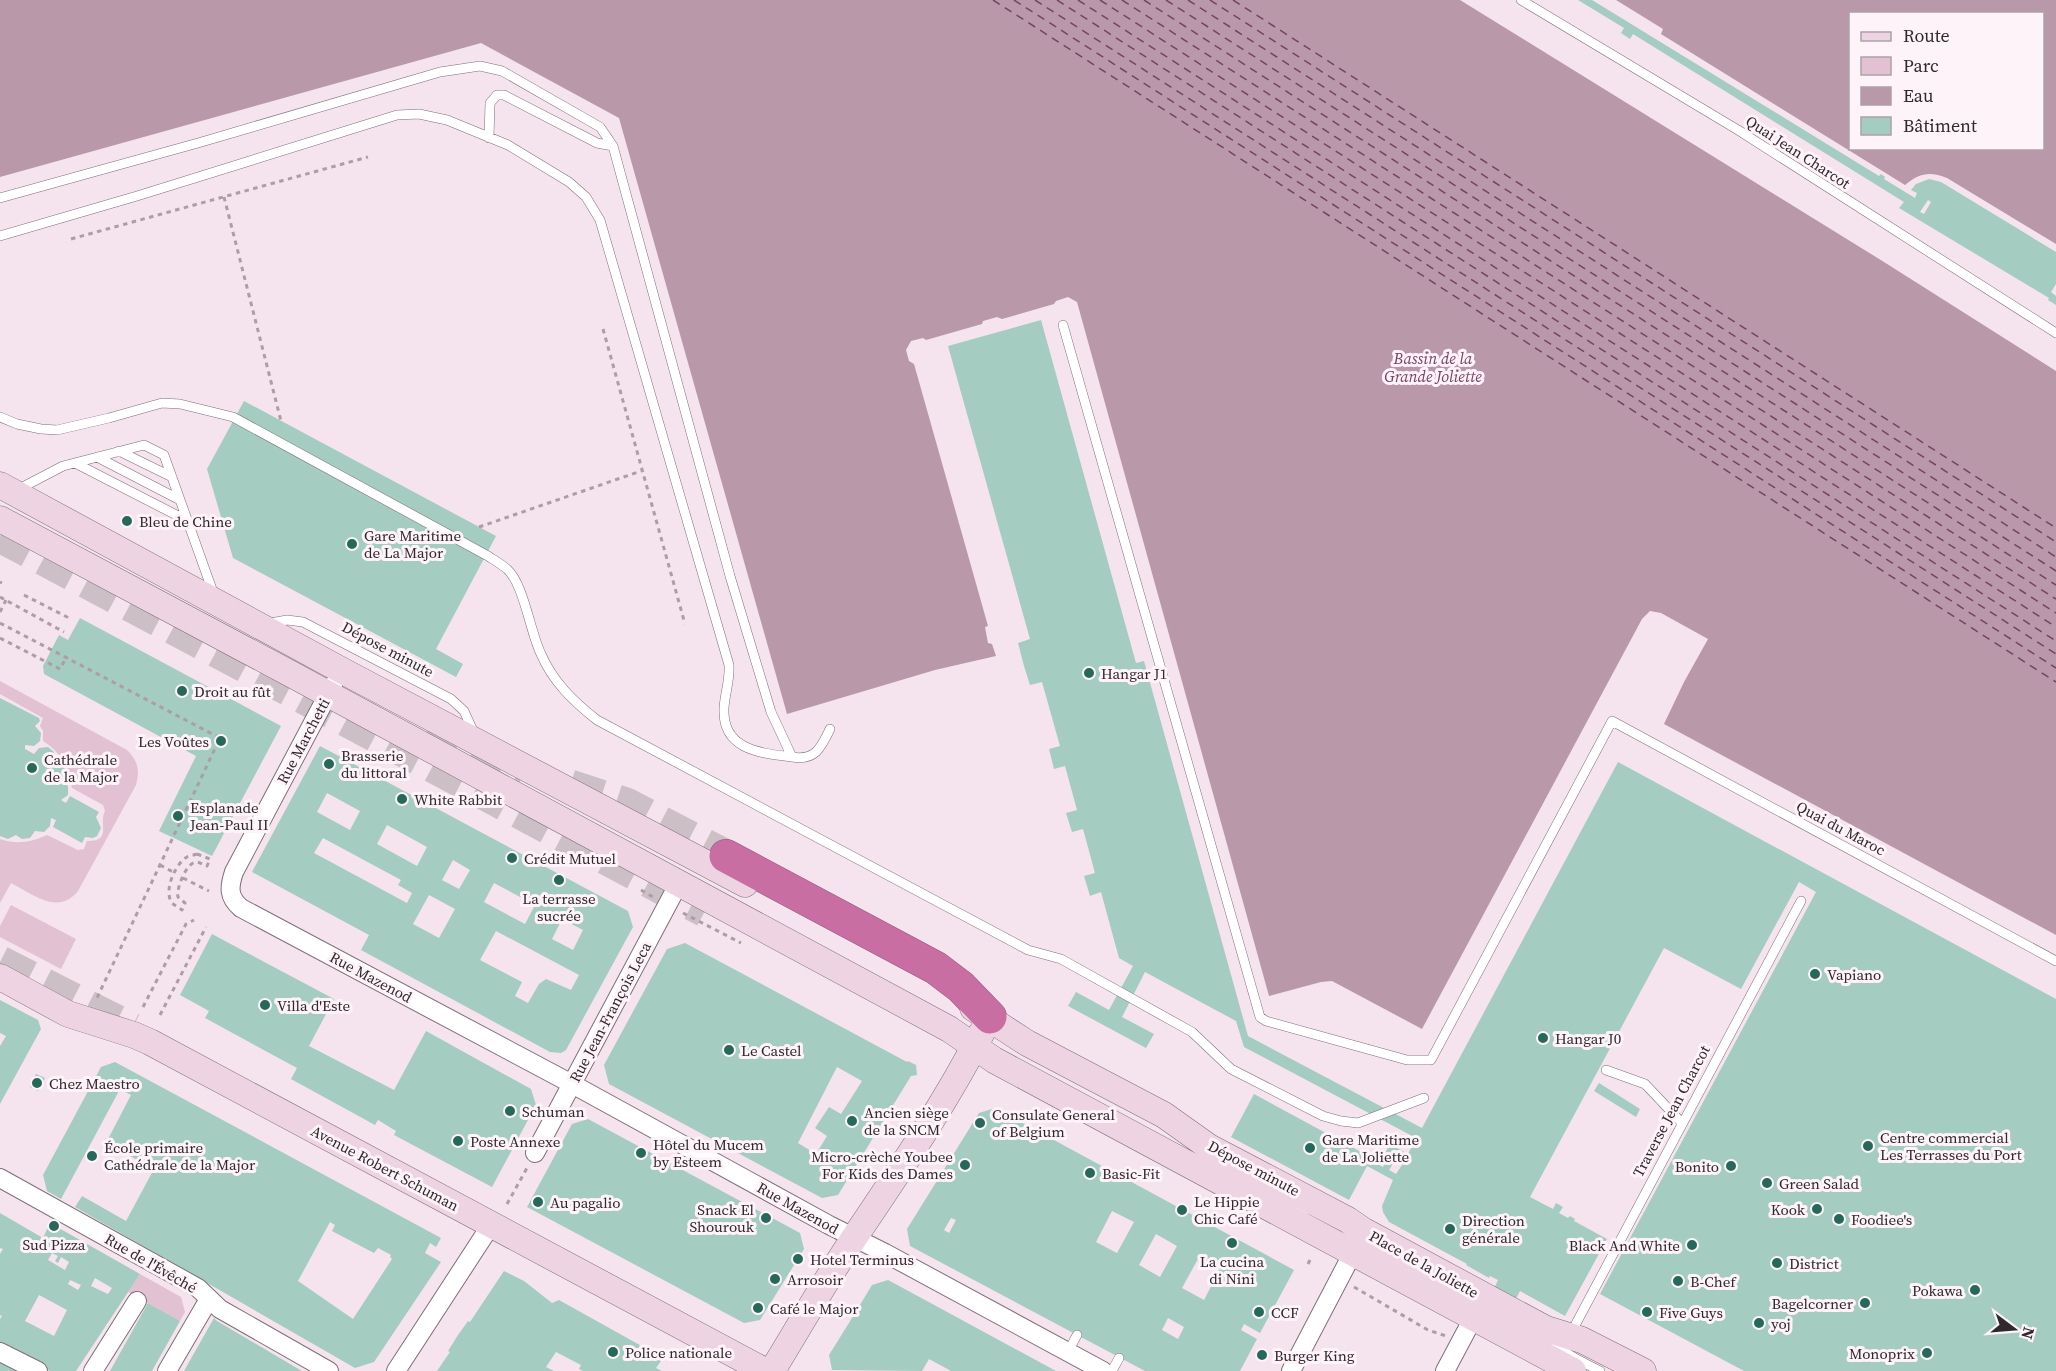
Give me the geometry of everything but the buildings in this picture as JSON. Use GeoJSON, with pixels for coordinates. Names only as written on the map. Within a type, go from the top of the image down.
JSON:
{"type":"FeatureCollection","features":[{"type":"Feature","properties":{"kind":"highway"},"geometry":{"type":"LineString","coordinates":[[726,856],[936,968],[961,987],[990,1017]]}},
{"type":"Feature","properties":{"kind":"street"},"geometry":{"type":"LineString","coordinates":[[6,488],[341,670],[893,963],[990,1017],[1027,1043],[1164,1115],[1191,1140],[1209,1146],[1348,1220],[1359,1241]]}},
{"type":"Feature","properties":{"kind":"street"},"geometry":{"type":"LineString","coordinates":[[0,519],[949,1029],[994,1060],[1359,1241]]}},
{"type":"Feature","properties":{"kind":"street","name":"Rue Marchetti"},"geometry":{"type":"LineString","coordinates":[[241,908],[231,897],[230,886],[234,872],[341,670]]}},
{"type":"Feature","properties":{"kind":"street","name":"Rue Jean-François Leca"},"geometry":{"type":"LineString","coordinates":[[535,1154],[679,883]]}},
{"type":"Feature","properties":{"kind":"street","name":"Rue Mazenod"},"geometry":{"type":"LineString","coordinates":[[241,908],[1103,1371]]}},
{"type":"Feature","properties":{"kind":"street","name":"Avenue Robert Schuman"},"geometry":{"type":"LineString","coordinates":[[0,977],[68,1014],[150,1042],[765,1371]]}},
{"type":"Feature","properties":{"kind":"street"},"geometry":{"type":"LineString","coordinates":[[772,1371],[854,1238],[872,1214],[929,1124],[990,1017]]}},
{"type":"Feature","properties":{"kind":"street","name":"Rue de l'Évêché"},"geometry":{"type":"LineString","coordinates":[[0,1178],[198,1288],[219,1309],[328,1371]]}},
{"type":"Feature","properties":{"kind":"street"},"geometry":{"type":"LineString","coordinates":[[396,1371],[491,1225]]}},
{"type":"Feature","properties":{"kind":"street","name":"Place de la Joliette"},"geometry":{"type":"LineString","coordinates":[[1291,1371],[1359,1241],[1479,1307],[1445,1371]]}},
{"type":"Feature","properties":{"kind":"street"},"geometry":{"type":"LineString","coordinates":[[167,1371],[209,1299]]}},
{"type":"Feature","properties":{"kind":"street"},"geometry":{"type":"LineString","coordinates":[[93,1371],[137,1301]]}},
{"type":"Feature","properties":{"kind":"street"},"geometry":{"type":"LineString","coordinates":[[1479,1307],[1558,1333],[1608,1353],[1643,1371]]}},
{"type":"Feature","properties":{"kind":"street"},"geometry":{"type":"LineString","coordinates":[[1479,1307],[1573,1371]]}},
{"type":"Feature","properties":{"kind":"street"},"geometry":{"type":"LineString","coordinates":[[0,1352],[38,1371]]}},
{"type":"Feature","properties":{"kind":"lane","name":"Quai Jean Charcot"},"geometry":{"type":"LineString","coordinates":[[1521,0],[1738,130],[2056,333]]}},
{"type":"Feature","properties":{"kind":"lane"},"geometry":{"type":"LineString","coordinates":[[0,198],[440,72],[480,66],[502,71],[600,127],[613,146],[730,576],[771,712],[792,758]]}},
{"type":"Feature","properties":{"kind":"lane"},"geometry":{"type":"LineString","coordinates":[[489,138],[490,103],[497,95],[504,95],[597,142],[613,146]]}},
{"type":"Feature","properties":{"kind":"lane"},"geometry":{"type":"LineString","coordinates":[[0,236],[397,115],[419,114],[447,120],[508,145],[569,182],[586,196],[600,220],[729,665],[730,677],[724,705],[724,721],[731,736],[744,747],[756,752],[803,759],[812,755],[822,744],[830,729]]}},
{"type":"Feature","properties":{"kind":"lane","name":"Quai du Maroc"},"geometry":{"type":"LineString","coordinates":[[1063,325],[1260,1017],[1266,1021],[1407,1060],[1431,1060],[1612,721],[2056,961]]}},
{"type":"Feature","properties":{"kind":"lane"},"geometry":{"type":"LineString","coordinates":[[0,417],[17,424],[57,430],[162,404],[180,404],[233,417],[488,556],[507,569],[521,595],[542,656],[570,699],[597,720],[1028,950],[1060,959],[1192,1032],[1231,1069],[1323,1116],[1358,1123],[1424,1098]]}},
{"type":"Feature","properties":{"kind":"lane"},"geometry":{"type":"LineString","coordinates":[[6,488],[63,466],[144,445],[164,455],[217,603]]}},
{"type":"Feature","properties":{"kind":"lane"},"geometry":{"type":"LineString","coordinates":[[119,451],[172,477]]}},
{"type":"Feature","properties":{"kind":"lane"},"geometry":{"type":"LineString","coordinates":[[96,457],[180,500]]}},
{"type":"Feature","properties":{"kind":"lane"},"geometry":{"type":"LineString","coordinates":[[75,463],[188,520]]}},
{"type":"Feature","properties":{"kind":"lane","name":"Dépose minute"},"geometry":{"type":"LineString","coordinates":[[259,625],[287,620],[303,622],[451,699],[464,711],[478,743]]}},
{"type":"Feature","properties":{"kind":"lane","name":"Traverse Jean Charcot"},"geometry":{"type":"LineString","coordinates":[[1558,1333],[1682,1123],[1801,901]]}},
{"type":"Feature","properties":{"kind":"lane"},"geometry":{"type":"LineString","coordinates":[[1606,1070],[1645,1084],[1682,1123]]}},
{"type":"Feature","properties":{"kind":"lane","name":"Dépose minute"},"geometry":{"type":"LineString","coordinates":[[1223,1169],[1302,1211],[1319,1204]]}},
{"type":"Feature","properties":{"kind":"lane"},"geometry":{"type":"LineString","coordinates":[[1558,1333],[1555,1343],[1574,1357],[1600,1371]]}},
{"type":"Feature","properties":{"kind":"lane"},"geometry":{"type":"LineString","coordinates":[[1068,1352],[1077,1335]]}},
{"type":"Feature","properties":{"kind":"lane"},"geometry":{"type":"LineString","coordinates":[[1112,1371],[1119,1358]]}},
{"type":"Feature","properties":{"kind":"path"},"geometry":{"type":"LineString","coordinates":[[71,239],[368,157]]}},
{"type":"Feature","properties":{"kind":"path"},"geometry":{"type":"LineString","coordinates":[[224,197],[281,421]]}},
{"type":"Feature","properties":{"kind":"path"},"geometry":{"type":"LineString","coordinates":[[603,329],[685,624]]}},
{"type":"Feature","properties":{"kind":"path"},"geometry":{"type":"LineString","coordinates":[[479,527],[641,471]]}},
{"type":"Feature","properties":{"kind":"path"},"geometry":{"type":"LineString","coordinates":[[24,595],[71,619]]}},
{"type":"Feature","properties":{"kind":"path"},"geometry":{"type":"LineString","coordinates":[[0,597],[64,632]]}},
{"type":"Feature","properties":{"kind":"path"},"geometry":{"type":"LineString","coordinates":[[0,612],[6,600]]}},
{"type":"Feature","properties":{"kind":"path"},"geometry":{"type":"LineString","coordinates":[[0,623],[220,738],[95,1002]]}},
{"type":"Feature","properties":{"kind":"path"},"geometry":{"type":"LineString","coordinates":[[0,638],[60,669],[66,658]]}},
{"type":"Feature","properties":{"kind":"path"},"geometry":{"type":"LineString","coordinates":[[196,854],[210,859],[207,866],[192,863],[183,878],[177,893],[185,903],[182,910],[171,902],[169,897],[169,888],[176,873],[188,856],[196,854]]}},
{"type":"Feature","properties":{"kind":"path"},"geometry":{"type":"LineString","coordinates":[[160,865],[176,873]]}},
{"type":"Feature","properties":{"kind":"path"},"geometry":{"type":"LineString","coordinates":[[183,878],[209,891]]}},
{"type":"Feature","properties":{"kind":"path"},"geometry":{"type":"LineString","coordinates":[[142,1006],[186,924],[194,920]]}},
{"type":"Feature","properties":{"kind":"path"},"geometry":{"type":"LineString","coordinates":[[160,1015],[206,927]]}},
{"type":"Feature","properties":{"kind":"path"},"geometry":{"type":"LineString","coordinates":[[507,1204],[535,1154]]}},
{"type":"Feature","properties":{"kind":"path"},"geometry":{"type":"LineString","coordinates":[[1352,1286],[1428,1330],[1451,1338]]}},
{"type":"Feature","properties":{"kind":"green space"},"geometry":{"type":"Polygon","coordinates":[[[0,681],[127,750],[137,766],[136,785],[78,891],[62,902],[45,900],[11,883],[0,903],[0,839],[24,842],[47,835],[78,850],[84,849],[87,841],[100,838],[102,835],[105,811],[103,805],[72,788],[63,761],[55,750],[43,741],[43,731],[40,726],[43,718],[0,694],[0,681]]]}},
{"type":"Feature","properties":{"kind":"green space"},"geometry":{"type":"Polygon","coordinates":[[[11,905],[76,939],[61,969],[0,937],[0,926],[11,905]]]}},
{"type":"Feature","properties":{"kind":"green space"},"geometry":{"type":"Polygon","coordinates":[[[140,1274],[181,1297],[185,1312],[180,1321],[128,1292],[140,1274]]]}},
{"type":"Feature","properties":{"kind":"water","name":"Bassin de la Grande Joliette"},"geometry":{"type":"Polygon","coordinates":[[[0,0],[1460,0],[2056,371],[2056,935],[1664,724],[1708,639],[1661,613],[1650,611],[1642,619],[1422,1029],[1332,981],[1269,996],[1077,302],[1068,297],[1054,304],[1002,319],[997,317],[983,321],[982,324],[926,340],[923,338],[911,341],[906,350],[909,361],[914,364],[988,626],[985,627],[988,643],[992,644],[996,656],[935,670],[787,714],[619,118],[481,43],[0,177],[0,0]]]}},
{"type":"Feature","properties":{"kind":"water"},"geometry":{"type":"Polygon","coordinates":[[[1616,0],[2056,0],[2056,244],[1947,178],[1925,174],[1905,185],[1661,34],[1663,29],[1616,0]]]}},
{"type":"Feature","properties":{"kind":"ferry route"},"geometry":{"type":"LineString","coordinates":[[993,0],[2056,682]]}},
{"type":"Feature","properties":{"kind":"ferry route"},"geometry":{"type":"LineString","coordinates":[[1014,0],[2056,668]]}},
{"type":"Feature","properties":{"kind":"ferry route"},"geometry":{"type":"LineString","coordinates":[[1035,0],[2056,654]]}},
{"type":"Feature","properties":{"kind":"ferry route"},"geometry":{"type":"LineString","coordinates":[[1057,0],[2056,641]]}},
{"type":"Feature","properties":{"kind":"ferry route"},"geometry":{"type":"LineString","coordinates":[[1078,0],[2056,627]]}},
{"type":"Feature","properties":{"kind":"ferry route"},"geometry":{"type":"LineString","coordinates":[[1100,0],[2056,613]]}},
{"type":"Feature","properties":{"kind":"ferry route"},"geometry":{"type":"LineString","coordinates":[[1122,0],[2056,599]]}},
{"type":"Feature","properties":{"kind":"ferry route"},"geometry":{"type":"LineString","coordinates":[[1144,0],[2056,585]]}},
{"type":"Feature","properties":{"kind":"ferry route"},"geometry":{"type":"LineString","coordinates":[[1166,0],[2056,571]]}},
{"type":"Feature","properties":{"kind":"ferry route"},"geometry":{"type":"LineString","coordinates":[[1188,0],[2056,557]]}},
{"type":"Feature","properties":{"kind":"ferry route"},"geometry":{"type":"LineString","coordinates":[[1210,0],[2056,542]]}},
{"type":"Feature","properties":{"kind":"ferry route"},"geometry":{"type":"LineString","coordinates":[[1233,0],[2056,528]]}},
{"type":"Feature","properties":{"kind":"tunnel"},"geometry":{"type":"LineString","coordinates":[[0,536],[705,911]]}},
{"type":"Feature","properties":{"kind":"tunnel"},"geometry":{"type":"LineString","coordinates":[[424,741],[523,772]]}},
{"type":"Feature","properties":{"kind":"tunnel"},"geometry":{"type":"LineString","coordinates":[[570,786],[626,804],[726,856]]}},
{"type":"Feature","properties":{"kind":"tunnel"},"geometry":{"type":"LineString","coordinates":[[0,962],[132,1029]]}},
{"type":"Feature","properties":{"kind":"place","name":"Bleu de Chine"},"geometry":{"type":"Point","coordinates":[127,521]}},
{"type":"Feature","properties":{"kind":"place","name":"Gare Maritime de La Major"},"geometry":{"type":"Point","coordinates":[352,544]}},
{"type":"Feature","properties":{"kind":"place","name":"Hangar J1"},"geometry":{"type":"Point","coordinates":[1089,673]}},
{"type":"Feature","properties":{"kind":"place","name":"Droit au fût"},"geometry":{"type":"Point","coordinates":[182,691]}},
{"type":"Feature","properties":{"kind":"place","name":"Les Voûtes"},"geometry":{"type":"Point","coordinates":[221,741]}},
{"type":"Feature","properties":{"kind":"place","name":"Brasserie du littoral"},"geometry":{"type":"Point","coordinates":[329,764]}},
{"type":"Feature","properties":{"kind":"place","name":"Cathédrale de la Major"},"geometry":{"type":"Point","coordinates":[32,768]}},
{"type":"Feature","properties":{"kind":"place","name":"White Rabbit"},"geometry":{"type":"Point","coordinates":[402,799]}},
{"type":"Feature","properties":{"kind":"place","name":"Esplanade Jean-Paul II"},"geometry":{"type":"Point","coordinates":[178,816]}},
{"type":"Feature","properties":{"kind":"place","name":"Crédit Mutuel"},"geometry":{"type":"Point","coordinates":[512,858]}},
{"type":"Feature","properties":{"kind":"place","name":"La terrasse sucrée"},"geometry":{"type":"Point","coordinates":[559,880]}},
{"type":"Feature","properties":{"kind":"place","name":"Vapiano"},"geometry":{"type":"Point","coordinates":[1815,974]}},
{"type":"Feature","properties":{"kind":"place","name":"Villa d'Este"},"geometry":{"type":"Point","coordinates":[265,1005]}},
{"type":"Feature","properties":{"kind":"place","name":"Hangar J0"},"geometry":{"type":"Point","coordinates":[1543,1038]}},
{"type":"Feature","properties":{"kind":"place","name":"Le Castel"},"geometry":{"type":"Point","coordinates":[729,1050]}},
{"type":"Feature","properties":{"kind":"place","name":"Chez Maestro"},"geometry":{"type":"Point","coordinates":[37,1083]}},
{"type":"Feature","properties":{"kind":"place","name":"Schuman"},"geometry":{"type":"Point","coordinates":[510,1111]}},
{"type":"Feature","properties":{"kind":"place","name":"Ancien siège de la SNCM"},"geometry":{"type":"Point","coordinates":[852,1121]}},
{"type":"Feature","properties":{"kind":"place","name":"Consulate General of Belgium"},"geometry":{"type":"Point","coordinates":[980,1123]}},
{"type":"Feature","properties":{"kind":"place","name":"Poste Annexe"},"geometry":{"type":"Point","coordinates":[458,1141]}},
{"type":"Feature","properties":{"kind":"place","name":"Centre commercial Les Terrasses du Port"},"geometry":{"type":"Point","coordinates":[1868,1146]}},
{"type":"Feature","properties":{"kind":"place","name":"Gare Maritime de La Joliette"},"geometry":{"type":"Point","coordinates":[1310,1148]}},
{"type":"Feature","properties":{"kind":"place","name":"Hôtel du Mucem by Esteem"},"geometry":{"type":"Point","coordinates":[641,1153]}},
{"type":"Feature","properties":{"kind":"place","name":"École primaire Cathédrale de la Major"},"geometry":{"type":"Point","coordinates":[92,1156]}},
{"type":"Feature","properties":{"kind":"place","name":"Micro-crèche Youbee For Kids des Dames"},"geometry":{"type":"Point","coordinates":[965,1165]}},
{"type":"Feature","properties":{"kind":"place","name":"Bonito"},"geometry":{"type":"Point","coordinates":[1731,1166]}},
{"type":"Feature","properties":{"kind":"place","name":"Basic-Fit"},"geometry":{"type":"Point","coordinates":[1090,1173]}},
{"type":"Feature","properties":{"kind":"place","name":"Green Salad"},"geometry":{"type":"Point","coordinates":[1767,1183]}},
{"type":"Feature","properties":{"kind":"place","name":"Au pagalio"},"geometry":{"type":"Point","coordinates":[538,1202]}},
{"type":"Feature","properties":{"kind":"place","name":"Kook"},"geometry":{"type":"Point","coordinates":[1817,1209]}},
{"type":"Feature","properties":{"kind":"place","name":"Le Hippie Chic Café"},"geometry":{"type":"Point","coordinates":[1182,1210]}},
{"type":"Feature","properties":{"kind":"place","name":"Snack El Shourouk"},"geometry":{"type":"Point","coordinates":[766,1218]}},
{"type":"Feature","properties":{"kind":"place","name":"Foodiee's"},"geometry":{"type":"Point","coordinates":[1839,1219]}},
{"type":"Feature","properties":{"kind":"place","name":"Sud Pizza"},"geometry":{"type":"Point","coordinates":[54,1226]}},
{"type":"Feature","properties":{"kind":"place","name":"Direction générale"},"geometry":{"type":"Point","coordinates":[1450,1229]}},
{"type":"Feature","properties":{"kind":"place","name":"La cucina di Nini"},"geometry":{"type":"Point","coordinates":[1232,1243]}},
{"type":"Feature","properties":{"kind":"place","name":"Black And White"},"geometry":{"type":"Point","coordinates":[1692,1245]}},
{"type":"Feature","properties":{"kind":"place","name":"Hotel Terminus"},"geometry":{"type":"Point","coordinates":[798,1259]}},
{"type":"Feature","properties":{"kind":"place","name":"District"},"geometry":{"type":"Point","coordinates":[1777,1263]}},
{"type":"Feature","properties":{"kind":"place","name":"Arrosoir"},"geometry":{"type":"Point","coordinates":[775,1279]}},
{"type":"Feature","properties":{"kind":"place","name":"B-Chef"},"geometry":{"type":"Point","coordinates":[1678,1281]}},
{"type":"Feature","properties":{"kind":"place","name":"Pokawa"},"geometry":{"type":"Point","coordinates":[1975,1290]}},
{"type":"Feature","properties":{"kind":"place","name":"Bagelcorner"},"geometry":{"type":"Point","coordinates":[1865,1303]}},
{"type":"Feature","properties":{"kind":"place","name":"Café le Major"},"geometry":{"type":"Point","coordinates":[758,1308]}},
{"type":"Feature","properties":{"kind":"place","name":"CCF"},"geometry":{"type":"Point","coordinates":[1259,1312]}},
{"type":"Feature","properties":{"kind":"place","name":"Five Guys"},"geometry":{"type":"Point","coordinates":[1647,1312]}},
{"type":"Feature","properties":{"kind":"place","name":"yoj"},"geometry":{"type":"Point","coordinates":[1759,1323]}},
{"type":"Feature","properties":{"kind":"place","name":"Police nationale"},"geometry":{"type":"Point","coordinates":[613,1352]}},
{"type":"Feature","properties":{"kind":"place","name":"Monoprix"},"geometry":{"type":"Point","coordinates":[1927,1353]}},
{"type":"Feature","properties":{"kind":"place","name":"Burger King"},"geometry":{"type":"Point","coordinates":[1262,1355]}}]}
